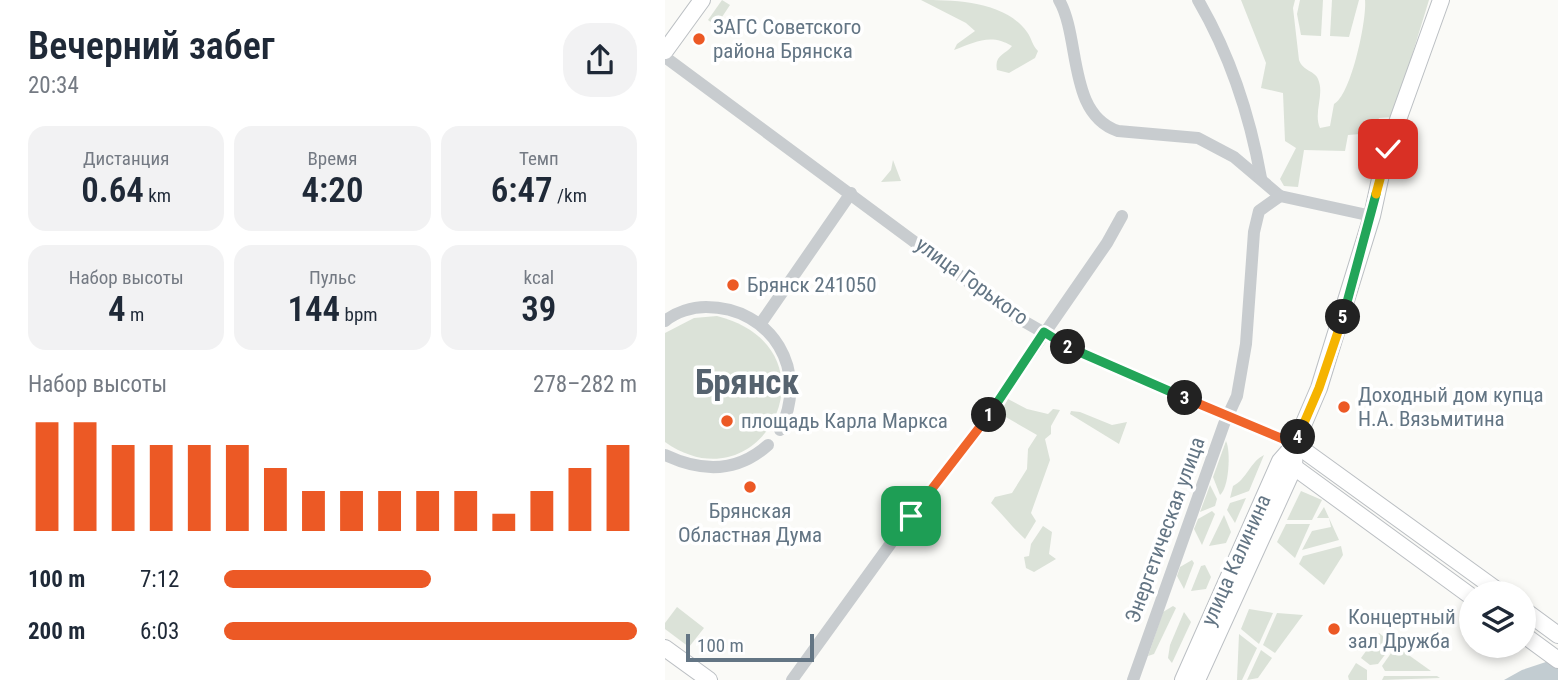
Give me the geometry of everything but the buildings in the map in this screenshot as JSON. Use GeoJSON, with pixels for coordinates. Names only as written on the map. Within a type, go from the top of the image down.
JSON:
{"type":"FeatureCollection","features":[{"type":"Feature","properties":{"kind":"main road"},"geometry":{"type":"LineString","coordinates":[[665,51],[702,0]]}},
{"type":"Feature","properties":{"kind":"main road","name":"улица Калинина"},"geometry":{"type":"LineString","coordinates":[[1183,680],[1280,461],[1295,444],[1319,388],[1340,327],[1385,156],[1441,0]]}},
{"type":"Feature","properties":{"kind":"main road","name":"улица Калинина"},"geometry":{"type":"LineString","coordinates":[[1197,680],[1294,467],[1295,444]]}},
{"type":"Feature","properties":{"kind":"main road","name":"улица Горького"},"geometry":{"type":"LineString","coordinates":[[1295,444],[1485,581]]}},
{"type":"Feature","properties":{"kind":"main road"},"geometry":{"type":"LineString","coordinates":[[1294,467],[1459,587]]}},
{"type":"Feature","properties":{"kind":"main road"},"geometry":{"type":"LineString","coordinates":[[1536,619],[1558,635]]}},
{"type":"Feature","properties":{"kind":"main road"},"geometry":{"type":"LineString","coordinates":[[1536,644],[1558,660]]}},
{"type":"Feature","properties":{"kind":"main road"},"geometry":{"type":"LineString","coordinates":[[665,648],[709,680]]}},
{"type":"Feature","properties":{"kind":"street"},"geometry":{"type":"LineString","coordinates":[[1059,0],[1070,24],[1078,82],[1106,127],[1198,138],[1234,157],[1280,197],[1371,216]]}},
{"type":"Feature","properties":{"kind":"street"},"geometry":{"type":"LineString","coordinates":[[1198,0],[1215,28],[1234,75],[1261,178]]}},
{"type":"Feature","properties":{"kind":"street","name":"улица Горького"},"geometry":{"type":"LineString","coordinates":[[665,57],[1013,314],[1074,350],[1295,444]]}},
{"type":"Feature","properties":{"kind":"street"},"geometry":{"type":"LineString","coordinates":[[761,323],[851,193]]}},
{"type":"Feature","properties":{"kind":"street","name":"Энергетическая улица"},"geometry":{"type":"LineString","coordinates":[[1133,680],[1227,416],[1237,396],[1246,344],[1254,232],[1259,211],[1280,197]]}},
{"type":"Feature","properties":{"kind":"street"},"geometry":{"type":"LineString","coordinates":[[911,516],[969,442],[1107,243],[1122,216]]}},
{"type":"Feature","properties":{"kind":"street"},"geometry":{"type":"LineString","coordinates":[[665,321],[696,307],[724,307],[761,323],[785,354],[791,379],[790,405],[780,430]]}},
{"type":"Feature","properties":{"kind":"street"},"geometry":{"type":"LineString","coordinates":[[665,455],[688,466],[715,468],[740,463],[768,445]]}},
{"type":"Feature","properties":{"kind":"street"},"geometry":{"type":"LineString","coordinates":[[792,680],[894,540]]}},
{"type":"Feature","properties":{"kind":"shaded area"},"geometry":{"type":"Polygon","coordinates":[[[722,0],[730,5],[716,26],[708,20],[722,0]]]}},
{"type":"Feature","properties":{"kind":"shaded area"},"geometry":{"type":"Polygon","coordinates":[[[921,0],[979,4],[1006,14],[1027,32],[1038,51],[1035,58],[1009,73],[997,70],[996,65],[999,58],[1012,46],[1004,42],[983,40],[954,50],[957,44],[975,31],[966,23],[921,0]]]}},
{"type":"Feature","properties":{"kind":"shaded area"},"geometry":{"type":"Polygon","coordinates":[[[1241,0],[1295,0],[1293,8],[1299,60],[1316,76],[1320,85],[1320,128],[1330,126],[1334,104],[1340,98],[1352,72],[1361,39],[1365,0],[1429,0],[1393,117],[1379,118],[1373,133],[1348,135],[1345,151],[1304,150],[1298,187],[1284,186],[1280,179],[1296,148],[1285,141],[1283,93],[1261,88],[1266,63],[1241,0]]]}},
{"type":"Feature","properties":{"kind":"shaded area"},"geometry":{"type":"Polygon","coordinates":[[[1300,0],[1323,0],[1321,36],[1301,35],[1297,14],[1300,0]]]}},
{"type":"Feature","properties":{"kind":"shaded area"},"geometry":{"type":"Polygon","coordinates":[[[1332,0],[1359,0],[1349,37],[1330,36],[1332,0]]]}},
{"type":"Feature","properties":{"kind":"shaded area"},"geometry":{"type":"Polygon","coordinates":[[[893,160],[901,181],[881,182],[891,170],[893,160]]]}},
{"type":"Feature","properties":{"kind":"shaded area"},"geometry":{"type":"Polygon","coordinates":[[[717,316],[755,333],[776,359],[782,388],[775,417],[758,441],[732,456],[701,458],[665,442],[665,333],[694,318],[717,316]]]}},
{"type":"Feature","properties":{"kind":"shaded area"},"geometry":{"type":"Polygon","coordinates":[[[1008,399],[1027,409],[1048,414],[1053,409],[1060,410],[1051,426],[1051,434],[1045,439],[1050,460],[1031,513],[1036,521],[1025,539],[991,503],[995,497],[1012,493],[1027,469],[1028,449],[1037,435],[1004,416],[1003,408],[1008,399]]]}},
{"type":"Feature","properties":{"kind":"shaded area"},"geometry":{"type":"Polygon","coordinates":[[[1071,411],[1112,425],[1127,422],[1119,444],[1070,414],[1071,411]]]}},
{"type":"Feature","properties":{"kind":"shaded area"},"geometry":{"type":"Polygon","coordinates":[[[1226,441],[1228,469],[1220,495],[1213,477],[1226,441]]]}},
{"type":"Feature","properties":{"kind":"shaded area"},"geometry":{"type":"Polygon","coordinates":[[[1264,455],[1249,491],[1230,498],[1233,486],[1264,455]]]}},
{"type":"Feature","properties":{"kind":"shaded area"},"geometry":{"type":"Polygon","coordinates":[[[1210,485],[1217,499],[1215,506],[1200,512],[1210,485]]]}},
{"type":"Feature","properties":{"kind":"shaded area"},"geometry":{"type":"Polygon","coordinates":[[[1301,491],[1322,500],[1312,520],[1287,520],[1301,491]]]}},
{"type":"Feature","properties":{"kind":"shaded area"},"geometry":{"type":"Polygon","coordinates":[[[1246,498],[1235,523],[1227,510],[1230,503],[1246,498]]]}},
{"type":"Feature","properties":{"kind":"shaded area"},"geometry":{"type":"Polygon","coordinates":[[[1324,507],[1329,518],[1317,518],[1324,507]]]}},
{"type":"Feature","properties":{"kind":"shaded area"},"geometry":{"type":"Polygon","coordinates":[[[1212,511],[1215,514],[1202,545],[1194,529],[1198,519],[1212,511]]]}},
{"type":"Feature","properties":{"kind":"shaded area"},"geometry":{"type":"Polygon","coordinates":[[[1224,515],[1231,532],[1226,543],[1209,546],[1224,515]]]}},
{"type":"Feature","properties":{"kind":"shaded area"},"geometry":{"type":"Polygon","coordinates":[[[1329,518],[1339,540],[1302,550],[1312,531],[1331,527],[1329,518]]]}},
{"type":"Feature","properties":{"kind":"shaded area"},"geometry":{"type":"Polygon","coordinates":[[[1286,524],[1310,524],[1295,558],[1277,542],[1286,524]]]}},
{"type":"Feature","properties":{"kind":"shaded area"},"geometry":{"type":"Polygon","coordinates":[[[1043,526],[1052,532],[1049,554],[1056,559],[1034,572],[1026,568],[1024,557],[1029,556],[1031,544],[1043,526]]]}},
{"type":"Feature","properties":{"kind":"shaded area"},"geometry":{"type":"Polygon","coordinates":[[[1341,546],[1343,555],[1324,585],[1299,564],[1303,556],[1341,546]]]}},
{"type":"Feature","properties":{"kind":"shaded area"},"geometry":{"type":"Polygon","coordinates":[[[1192,560],[1194,563],[1184,589],[1177,576],[1180,567],[1192,560]]]}},
{"type":"Feature","properties":{"kind":"shaded area"},"geometry":{"type":"Polygon","coordinates":[[[1205,565],[1211,577],[1206,589],[1191,591],[1201,566],[1205,565]]]}},
{"type":"Feature","properties":{"kind":"shaded area"},"geometry":{"type":"Polygon","coordinates":[[[1173,606],[1176,608],[1154,654],[1148,656],[1163,612],[1173,606]]]}},
{"type":"Feature","properties":{"kind":"shaded area"},"geometry":{"type":"Polygon","coordinates":[[[677,607],[704,628],[689,647],[665,629],[665,623],[677,607]]]}},
{"type":"Feature","properties":{"kind":"shaded area"},"geometry":{"type":"Polygon","coordinates":[[[1249,609],[1273,613],[1259,644],[1241,629],[1249,609]]]}},
{"type":"Feature","properties":{"kind":"shaded area"},"geometry":{"type":"Polygon","coordinates":[[[1184,612],[1191,622],[1172,663],[1168,658],[1170,645],[1184,612]]]}},
{"type":"Feature","properties":{"kind":"shaded area"},"geometry":{"type":"Polygon","coordinates":[[[1277,613],[1303,615],[1275,653],[1263,645],[1277,613]]]}},
{"type":"Feature","properties":{"kind":"shaded area"},"geometry":{"type":"Polygon","coordinates":[[[1379,633],[1393,644],[1378,664],[1370,665],[1361,658],[1379,633]]]}},
{"type":"Feature","properties":{"kind":"shaded area"},"geometry":{"type":"Polygon","coordinates":[[[1239,634],[1257,648],[1242,680],[1237,680],[1239,634]]]}},
{"type":"Feature","properties":{"kind":"shaded area"},"geometry":{"type":"Polygon","coordinates":[[[1396,646],[1431,671],[1385,671],[1382,666],[1396,646]]]}},
{"type":"Feature","properties":{"kind":"shaded area"},"geometry":{"type":"Polygon","coordinates":[[[1261,650],[1272,658],[1258,678],[1247,680],[1261,650]]]}},
{"type":"Feature","properties":{"kind":"shaded area"},"geometry":{"type":"Polygon","coordinates":[[[1558,658],[1558,680],[1504,680],[1522,670],[1558,658]]]}},
{"type":"Feature","properties":{"kind":"shaded area"},"geometry":{"type":"Polygon","coordinates":[[[1356,663],[1367,670],[1367,680],[1349,680],[1348,676],[1356,663]]]}},
{"type":"Feature","properties":{"kind":"shaded area"},"geometry":{"type":"Polygon","coordinates":[[[1384,676],[1437,676],[1440,678],[1382,680],[1384,676]]]}},
{"type":"Feature","properties":{"kind":"place","name":"ЗАГС Советского района Брянска"},"geometry":{"type":"Point","coordinates":[699,39]}},
{"type":"Feature","properties":{"kind":"place","name":"Брянск 241050"},"geometry":{"type":"Point","coordinates":[733,285]}},
{"type":"Feature","properties":{"kind":"place","name":"Доходный дом купца Н.А. Вязьмитина"},"geometry":{"type":"Point","coordinates":[1344,407]}},
{"type":"Feature","properties":{"kind":"place","name":"площадь Карла Маркса"},"geometry":{"type":"Point","coordinates":[727,421]}},
{"type":"Feature","properties":{"kind":"place","name":"Брянская Областная Дума"},"geometry":{"type":"Point","coordinates":[750,487]}},
{"type":"Feature","properties":{"kind":"place","name":"Концертный зал Дружба"},"geometry":{"type":"Point","coordinates":[1334,629]}},
{"type":"Feature","properties":{"kind":"district","name":"Брянск"},"geometry":{"type":"Point","coordinates":[747,382]}},
{"type":"Feature","properties":{"kind":"route"},"geometry":{"type":"LineString","coordinates":[[911,516],[975,434],[1044,332],[1074,350],[1295,444],[1319,388],[1340,327],[1388,149]]}}]}
